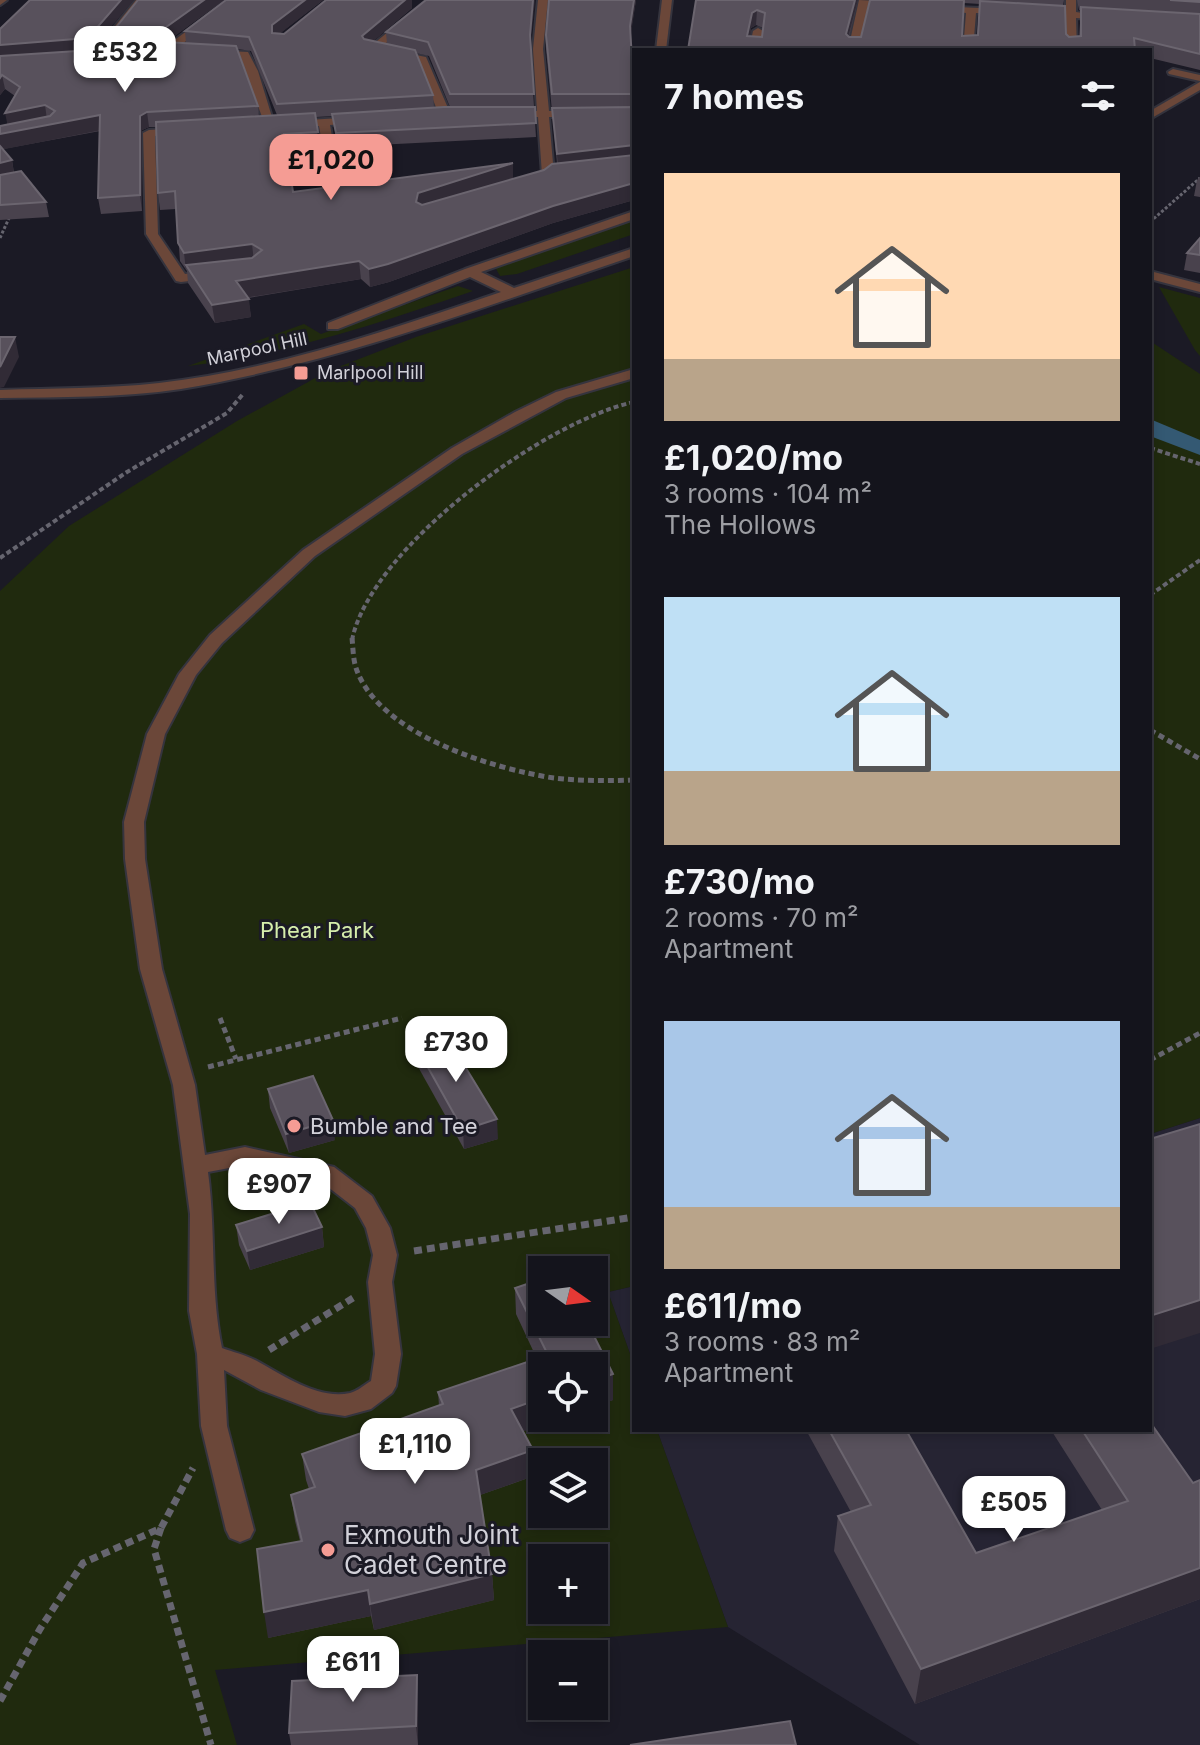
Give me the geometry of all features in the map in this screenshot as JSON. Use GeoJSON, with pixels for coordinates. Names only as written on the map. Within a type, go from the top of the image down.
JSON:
{"type":"FeatureCollection","features":[{"type":"Feature","properties":{"kind":"street"},"geometry":{"type":"LineString","coordinates":[[117,54],[90,59],[141,0]]}},
{"type":"Feature","properties":{"kind":"street"},"geometry":{"type":"LineString","coordinates":[[184,50],[164,49],[235,0]]}},
{"type":"Feature","properties":{"kind":"street"},"geometry":{"type":"LineString","coordinates":[[543,0],[538,49],[544,178],[562,173]]}},
{"type":"Feature","properties":{"kind":"street"},"geometry":{"type":"LineString","coordinates":[[661,48],[667,0]]}},
{"type":"Feature","properties":{"kind":"street"},"geometry":{"type":"LineString","coordinates":[[1071,0],[1072,48]]}},
{"type":"Feature","properties":{"kind":"street"},"geometry":{"type":"LineString","coordinates":[[415,3],[431,2]]}},
{"type":"Feature","properties":{"kind":"street"},"geometry":{"type":"LineString","coordinates":[[431,2],[371,50],[422,59],[445,115]]}},
{"type":"Feature","properties":{"kind":"street"},"geometry":{"type":"LineString","coordinates":[[853,48],[864,2],[910,6]]}},
{"type":"Feature","properties":{"kind":"street"},"geometry":{"type":"LineString","coordinates":[[925,7],[1014,12]]}},
{"type":"Feature","properties":{"kind":"street"},"geometry":{"type":"LineString","coordinates":[[968,48],[971,10]]}},
{"type":"Feature","properties":{"kind":"street"},"geometry":{"type":"LineString","coordinates":[[1028,13],[1114,18]]}},
{"type":"Feature","properties":{"kind":"street"},"geometry":{"type":"LineString","coordinates":[[754,48],[758,31]]}},
{"type":"Feature","properties":{"kind":"street"},"geometry":{"type":"LineString","coordinates":[[198,51],[244,54],[271,125]]}},
{"type":"Feature","properties":{"kind":"street"},"geometry":{"type":"LineString","coordinates":[[1173,72],[1200,78]]}},
{"type":"Feature","properties":{"kind":"street"},"geometry":{"type":"LineString","coordinates":[[1152,115],[1200,85]]}},
{"type":"Feature","properties":{"kind":"street"},"geometry":{"type":"LineString","coordinates":[[499,114],[632,114]]}},
{"type":"Feature","properties":{"kind":"street"},"geometry":{"type":"LineString","coordinates":[[430,116],[459,115]]}},
{"type":"Feature","properties":{"kind":"street"},"geometry":{"type":"LineString","coordinates":[[256,126],[371,119]]}},
{"type":"Feature","properties":{"kind":"street"},"geometry":{"type":"LineString","coordinates":[[324,122],[335,193]]}},
{"type":"Feature","properties":{"kind":"street"},"geometry":{"type":"LineString","coordinates":[[195,130],[149,133],[152,234],[181,278],[225,273]]}},
{"type":"Feature","properties":{"kind":"street"},"geometry":{"type":"LineString","coordinates":[[334,175],[367,172]]}},
{"type":"Feature","properties":{"kind":"street","name":"Marpool Hill"},"geometry":{"type":"LineString","coordinates":[[333,326],[470,272],[632,216]]}},
{"type":"Feature","properties":{"kind":"street","name":"Marpool Hill"},"geometry":{"type":"LineString","coordinates":[[0,394],[182,384],[364,342],[632,253]]}},
{"type":"Feature","properties":{"kind":"street"},"geometry":{"type":"LineString","coordinates":[[470,272],[514,293]]}},
{"type":"Feature","properties":{"kind":"street"},"geometry":{"type":"LineString","coordinates":[[1152,276],[1200,288]]}},
{"type":"Feature","properties":{"kind":"street"},"geometry":{"type":"LineString","coordinates":[[240,1530],[214,1426],[210,1354],[202,1311],[202,1214],[184,1085],[151,969],[135,859],[134,822],[156,734],[188,674],[216,639],[281,576],[457,451],[561,395],[632,374]]}},
{"type":"Feature","properties":{"kind":"street"},"geometry":{"type":"LineString","coordinates":[[195,1166],[245,1156],[326,1173],[364,1202],[378,1228],[385,1255],[380,1282],[388,1354],[383,1386],[362,1401],[345,1405],[319,1401],[270,1383],[246,1367],[210,1354]]}},
{"type":"Feature","properties":{"kind":"path"},"geometry":{"type":"LineString","coordinates":[[1152,220],[1200,178]]}},
{"type":"Feature","properties":{"kind":"path"},"geometry":{"type":"LineString","coordinates":[[0,238],[9,218],[24,214]]}},
{"type":"Feature","properties":{"kind":"path"},"geometry":{"type":"LineString","coordinates":[[632,403],[594,413],[559,429],[476,487],[402,554],[364,604],[352,639],[357,673],[382,707],[440,745],[474,760],[555,778],[632,780]]}},
{"type":"Feature","properties":{"kind":"path"},"geometry":{"type":"LineString","coordinates":[[0,558],[127,472],[227,413]]}},
{"type":"Feature","properties":{"kind":"path"},"geometry":{"type":"LineString","coordinates":[[1152,449],[1200,464]]}},
{"type":"Feature","properties":{"kind":"path"},"geometry":{"type":"LineString","coordinates":[[1152,594],[1200,560]]}},
{"type":"Feature","properties":{"kind":"path"},"geometry":{"type":"LineString","coordinates":[[1152,731],[1200,759]]}},
{"type":"Feature","properties":{"kind":"path"},"geometry":{"type":"LineString","coordinates":[[220,1018],[236,1059]]}},
{"type":"Feature","properties":{"kind":"path"},"geometry":{"type":"LineString","coordinates":[[184,1085],[208,1067],[402,1018]]}},
{"type":"Feature","properties":{"kind":"path"},"geometry":{"type":"LineString","coordinates":[[1152,1059],[1200,1033]]}},
{"type":"Feature","properties":{"kind":"path"},"geometry":{"type":"LineString","coordinates":[[385,1255],[632,1217]]}},
{"type":"Feature","properties":{"kind":"path"},"geometry":{"type":"LineString","coordinates":[[246,1367],[380,1282]]}},
{"type":"Feature","properties":{"kind":"path"},"geometry":{"type":"LineString","coordinates":[[211,1745],[154,1549],[161,1528],[214,1426]]}},
{"type":"Feature","properties":{"kind":"path"},"geometry":{"type":"LineString","coordinates":[[0,1701],[40,1629],[83,1563],[161,1528]]}},
{"type":"Feature","properties":{"kind":"shaded area"},"geometry":{"type":"Polygon","coordinates":[[[1200,1118],[1200,1745],[920,1745],[728,1627],[658,1432],[1152,1432],[1152,1133],[1200,1118]]]}},
{"type":"Feature","properties":{"kind":"shaded area"},"geometry":{"type":"Polygon","coordinates":[[[632,1286],[632,1359],[608,1292],[632,1286]]]}},
{"type":"Feature","properties":{"kind":"green space"},"geometry":{"type":"Polygon","coordinates":[[[632,219],[632,235],[517,274],[500,276],[495,267],[632,219]]]}},
{"type":"Feature","properties":{"kind":"green space","name":"Phear Park"},"geometry":{"type":"Polygon","coordinates":[[[632,268],[632,1286],[608,1292],[632,1359],[632,1432],[658,1432],[728,1627],[573,1640],[528,1640],[528,1644],[215,1670],[237,1745],[0,1745],[0,591],[69,526],[237,421],[328,371],[416,337],[632,268]]]}},
{"type":"Feature","properties":{"kind":"green space"},"geometry":{"type":"Polygon","coordinates":[[[458,286],[473,291],[368,326],[297,345],[188,366],[304,324],[321,334],[458,286]]]}},
{"type":"Feature","properties":{"kind":"green space"},"geometry":{"type":"Polygon","coordinates":[[[1159,287],[1200,298],[1200,356],[1195,350],[1159,287]]]}},
{"type":"Feature","properties":{"kind":"green space"},"geometry":{"type":"Polygon","coordinates":[[[1152,342],[1200,374],[1200,1118],[1152,1133],[1152,342]]]}},
{"type":"Feature","properties":{"kind":"water"},"geometry":{"type":"Polygon","coordinates":[[[1152,420],[1200,440],[1200,455],[1152,437],[1152,420]]]}},
{"type":"Feature","properties":{"kind":"building"},"geometry":{"type":"Polygon","coordinates":[[[30,0],[121,0],[88,38],[0,45],[0,29],[30,0]]]}},
{"type":"Feature","properties":{"kind":"building"},"geometry":{"type":"Polygon","coordinates":[[[138,0],[204,0],[162,30],[146,29],[110,35],[138,0]]]}},
{"type":"Feature","properties":{"kind":"building"},"geometry":{"type":"Polygon","coordinates":[[[226,0],[305,0],[272,25],[272,33],[284,34],[326,0],[405,0],[362,36],[415,50],[433,95],[277,104],[249,37],[185,31],[226,0]]]}},
{"type":"Feature","properties":{"kind":"building"},"geometry":{"type":"Polygon","coordinates":[[[426,0],[533,0],[530,35],[534,94],[450,94],[428,42],[386,32],[426,0]]]}},
{"type":"Feature","properties":{"kind":"building"},"geometry":{"type":"Polygon","coordinates":[[[549,0],[634,0],[630,26],[632,94],[552,94],[546,35],[549,0]]]}},
{"type":"Feature","properties":{"kind":"building"},"geometry":{"type":"Polygon","coordinates":[[[696,0],[855,0],[846,34],[849,37],[861,37],[870,0],[964,0],[962,36],[978,35],[980,1],[1065,6],[1066,34],[1069,37],[1081,36],[1081,7],[1200,14],[1200,54],[1134,38],[1135,48],[688,48],[696,0]],[[757,10],[752,13],[747,36],[762,37],[765,13],[757,10]]]}},
{"type":"Feature","properties":{"kind":"building"},"geometry":{"type":"Polygon","coordinates":[[[146,41],[236,46],[258,106],[147,112],[140,116],[140,195],[98,198],[100,115],[0,134],[0,126],[50,116],[55,111],[45,105],[5,113],[20,87],[2,75],[0,78],[0,56],[93,50],[146,41]]]}},
{"type":"Feature","properties":{"kind":"building"},"geometry":{"type":"Polygon","coordinates":[[[444,107],[535,107],[536,123],[336,133],[332,114],[444,107]]]}},
{"type":"Feature","properties":{"kind":"building"},"geometry":{"type":"Polygon","coordinates":[[[632,107],[632,145],[557,154],[552,108],[632,107]]]}},
{"type":"Feature","properties":{"kind":"building"},"geometry":{"type":"Polygon","coordinates":[[[315,113],[318,132],[284,134],[293,192],[513,163],[418,193],[416,202],[422,205],[544,170],[552,164],[632,155],[632,184],[553,206],[369,269],[359,261],[236,281],[249,299],[212,305],[186,265],[252,258],[262,250],[252,244],[184,253],[178,243],[175,191],[158,193],[156,122],[315,113]]]}},
{"type":"Feature","properties":{"kind":"building"},"geometry":{"type":"Polygon","coordinates":[[[0,146],[12,160],[0,163],[0,146]]]}},
{"type":"Feature","properties":{"kind":"building"},"geometry":{"type":"Polygon","coordinates":[[[21,171],[46,202],[0,205],[0,175],[21,171]]]}},
{"type":"Feature","properties":{"kind":"building"},"geometry":{"type":"Polygon","coordinates":[[[1200,238],[1200,255],[1187,253],[1200,238]]]}},
{"type":"Feature","properties":{"kind":"building"},"geometry":{"type":"Polygon","coordinates":[[[0,337],[15,337],[0,367],[0,337]]]}},
{"type":"Feature","properties":{"kind":"building"},"geometry":{"type":"Polygon","coordinates":[[[447,1037],[497,1119],[463,1130],[416,1046],[447,1037]]]}},
{"type":"Feature","properties":{"kind":"building"},"geometry":{"type":"Polygon","coordinates":[[[313,1076],[333,1120],[286,1134],[268,1089],[313,1076]]]}},
{"type":"Feature","properties":{"kind":"building"},"geometry":{"type":"Polygon","coordinates":[[[1200,1124],[1200,1300],[1152,1315],[1152,1138],[1200,1124]]]}},
{"type":"Feature","properties":{"kind":"building"},"geometry":{"type":"Polygon","coordinates":[[[310,1202],[322,1227],[247,1251],[236,1225],[310,1202]]]}},
{"type":"Feature","properties":{"kind":"building"},"geometry":{"type":"Polygon","coordinates":[[[528,1284],[528,1314],[515,1288],[528,1284]]]}},
{"type":"Feature","properties":{"kind":"building"},"geometry":{"type":"Polygon","coordinates":[[[539,1336],[594,1336],[602,1352],[547,1352],[539,1336]]]}},
{"type":"Feature","properties":{"kind":"building"},"geometry":{"type":"Polygon","coordinates":[[[528,1362],[528,1403],[511,1409],[532,1448],[476,1470],[492,1574],[370,1604],[368,1590],[264,1612],[257,1549],[302,1541],[291,1495],[315,1487],[302,1454],[443,1404],[438,1392],[528,1362]]]}},
{"type":"Feature","properties":{"kind":"building"},"geometry":{"type":"Polygon","coordinates":[[[1152,1425],[1193,1483],[1200,1480],[1200,1568],[921,1669],[838,1516],[871,1505],[830,1432],[907,1432],[976,1553],[1128,1501],[1083,1432],[1152,1432],[1152,1425]]]}},
{"type":"Feature","properties":{"kind":"building"},"geometry":{"type":"Polygon","coordinates":[[[417,1675],[416,1726],[289,1733],[292,1681],[417,1675]]]}},
{"type":"Feature","properties":{"kind":"building"},"geometry":{"type":"Polygon","coordinates":[[[790,1721],[796,1745],[630,1745],[790,1721]]]}},
{"type":"Feature","properties":{"kind":"place","name":"Marlpool Hill"},"geometry":{"type":"Point","coordinates":[301,373]}},
{"type":"Feature","properties":{"kind":"place","name":"Bumble and Tee"},"geometry":{"type":"Point","coordinates":[294,1126]}},
{"type":"Feature","properties":{"kind":"place","name":"Exmouth Joint Cadet Centre"},"geometry":{"type":"Point","coordinates":[328,1550]}}]}
